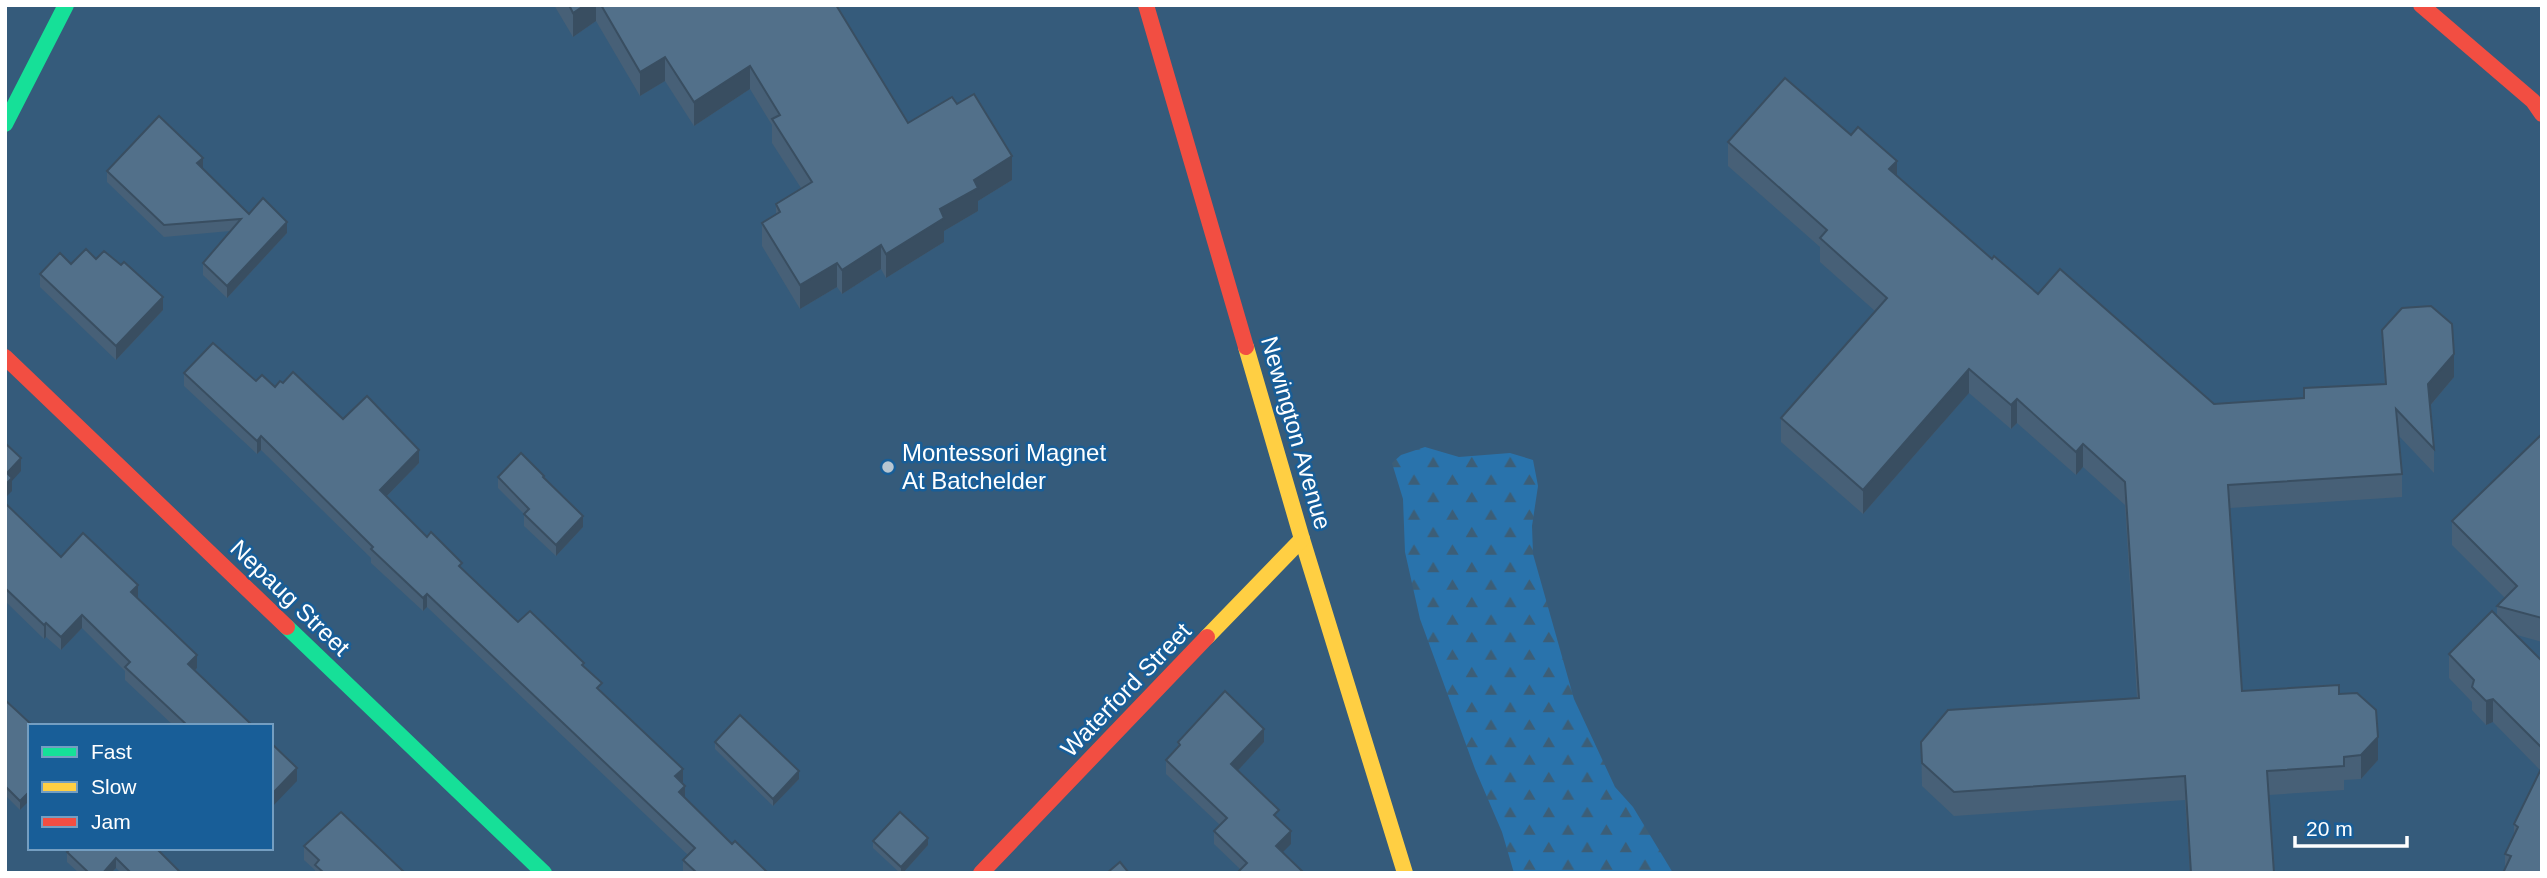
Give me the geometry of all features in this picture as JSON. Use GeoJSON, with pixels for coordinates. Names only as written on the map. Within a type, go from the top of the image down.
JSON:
{"type":"FeatureCollection","features":[{"type":"Feature","properties":{"kind":"street"},"geometry":{"type":"LineString","coordinates":[[5,124],[66,5]]}},
{"type":"Feature","properties":{"kind":"street","name":"Newington Avenue"},"geometry":{"type":"LineString","coordinates":[[1146,5],[1302,539],[1405,873]]}},
{"type":"Feature","properties":{"kind":"street"},"geometry":{"type":"LineString","coordinates":[[2421,5],[2533,101],[2542,114]]}},
{"type":"Feature","properties":{"kind":"street","name":"Nepaug Street"},"geometry":{"type":"LineString","coordinates":[[5,357],[544,873]]}},
{"type":"Feature","properties":{"kind":"street","name":"Waterford Street"},"geometry":{"type":"LineString","coordinates":[[981,873],[1302,539]]}},
{"type":"Feature","properties":{"kind":"green space"},"geometry":{"type":"Polygon","coordinates":[[[1425,447],[1459,457],[1510,453],[1533,460],[1538,486],[1532,526],[1533,554],[1574,699],[1615,787],[1633,807],[1673,873],[1514,873],[1502,832],[1475,769],[1420,619],[1405,552],[1403,499],[1392,463],[1401,455],[1425,447]]]}},
{"type":"Feature","properties":{"kind":"building"},"geometry":{"type":"Polygon","coordinates":[[[569,5],[585,5],[573,13],[569,5]]]}},
{"type":"Feature","properties":{"kind":"building"},"geometry":{"type":"Polygon","coordinates":[[[601,5],[836,5],[908,123],[952,97],[957,104],[974,94],[1012,156],[974,180],[978,188],[940,209],[944,218],[886,254],[881,245],[842,270],[837,263],[800,285],[762,223],[780,212],[776,204],[812,182],[772,119],[780,115],[750,66],[694,102],[665,57],[640,72],[601,5]]]}},
{"type":"Feature","properties":{"kind":"building"},"geometry":{"type":"Polygon","coordinates":[[[1785,78],[1851,135],[1858,127],[1897,161],[1889,169],[1992,259],[1994,256],[2038,294],[2060,269],[2214,404],[2304,398],[2304,388],[2386,384],[2382,330],[2402,308],[2431,306],[2452,324],[2454,354],[2428,384],[2434,449],[2396,409],[2402,474],[2228,485],[2242,691],[2339,685],[2339,694],[2357,693],[2376,710],[2378,737],[2361,755],[2344,757],[2344,766],[2267,771],[2274,873],[2191,873],[2185,776],[1954,792],[1922,763],[1921,742],[1948,710],[2139,698],[2125,482],[2083,444],[2076,452],[2017,399],[2011,405],[1969,369],[1863,490],[1781,418],[1887,298],[1820,238],[1827,230],[1728,142],[1785,78]]]}},
{"type":"Feature","properties":{"kind":"building"},"geometry":{"type":"Polygon","coordinates":[[[159,116],[203,158],[197,163],[249,214],[263,198],[287,222],[227,286],[203,263],[241,219],[164,225],[107,171],[159,116]]]}},
{"type":"Feature","properties":{"kind":"building"},"geometry":{"type":"Polygon","coordinates":[[[86,249],[96,259],[104,251],[121,265],[124,262],[163,297],[116,346],[40,274],[60,253],[71,264],[86,249]]]}},
{"type":"Feature","properties":{"kind":"building"},"geometry":{"type":"Polygon","coordinates":[[[213,343],[256,381],[262,375],[275,387],[293,372],[343,419],[367,396],[419,450],[380,490],[427,537],[431,532],[462,563],[459,566],[518,622],[530,611],[584,663],[582,665],[602,683],[597,688],[683,769],[675,776],[685,786],[679,792],[732,844],[735,841],[768,873],[697,873],[683,860],[695,848],[427,594],[423,598],[371,549],[373,547],[261,436],[257,441],[184,373],[213,343]]]}},
{"type":"Feature","properties":{"kind":"building"},"geometry":{"type":"Polygon","coordinates":[[[2542,434],[2542,618],[2497,606],[2517,586],[2452,521],[2542,434]]]}},
{"type":"Feature","properties":{"kind":"building"},"geometry":{"type":"Polygon","coordinates":[[[5,443],[21,458],[7,473],[12,478],[5,485],[5,443]]]}},
{"type":"Feature","properties":{"kind":"building"},"geometry":{"type":"Polygon","coordinates":[[[521,453],[583,516],[556,545],[524,514],[529,509],[498,477],[521,453]]]}},
{"type":"Feature","properties":{"kind":"building"},"geometry":{"type":"Polygon","coordinates":[[[5,503],[61,557],[83,533],[138,585],[131,592],[197,655],[188,664],[251,724],[186,724],[125,667],[130,662],[82,615],[61,637],[46,623],[44,625],[5,588],[5,503]]]}},
{"type":"Feature","properties":{"kind":"building"},"geometry":{"type":"Polygon","coordinates":[[[2492,611],[2542,661],[2542,748],[2493,699],[2486,701],[2472,687],[2474,680],[2449,654],[2492,611]]]}},
{"type":"Feature","properties":{"kind":"building"},"geometry":{"type":"Polygon","coordinates":[[[1225,691],[1264,729],[1231,764],[1279,810],[1274,815],[1291,831],[1276,846],[1304,873],[1237,873],[1247,863],[1214,831],[1227,818],[1166,760],[1180,745],[1178,742],[1225,691]]]}},
{"type":"Feature","properties":{"kind":"building"},"geometry":{"type":"Polygon","coordinates":[[[5,700],[31,724],[28,724],[28,793],[20,801],[5,786],[5,700]]]}},
{"type":"Feature","properties":{"kind":"building"},"geometry":{"type":"Polygon","coordinates":[[[740,715],[799,771],[773,799],[715,742],[740,715]]]}},
{"type":"Feature","properties":{"kind":"building"},"geometry":{"type":"Polygon","coordinates":[[[273,745],[297,768],[273,793],[273,745]]]}},
{"type":"Feature","properties":{"kind":"building"},"geometry":{"type":"Polygon","coordinates":[[[2542,767],[2542,873],[2503,873],[2511,856],[2505,854],[2518,827],[2514,824],[2542,767]]]}},
{"type":"Feature","properties":{"kind":"building"},"geometry":{"type":"Polygon","coordinates":[[[341,812],[405,873],[324,873],[315,865],[319,860],[304,846],[341,812]]]}},
{"type":"Feature","properties":{"kind":"building"},"geometry":{"type":"Polygon","coordinates":[[[900,812],[928,838],[901,867],[873,841],[900,812]]]}},
{"type":"Feature","properties":{"kind":"building"},"geometry":{"type":"Polygon","coordinates":[[[158,850],[181,873],[131,873],[116,858],[103,873],[89,873],[67,852],[158,850]]]}},
{"type":"Feature","properties":{"kind":"building"},"geometry":{"type":"Polygon","coordinates":[[[1120,862],[1129,873],[1107,873],[1120,862]]]}},
{"type":"Feature","properties":{"kind":"traffic: fast"},"geometry":{"type":"LineString","coordinates":[[5,124],[66,5]]}},
{"type":"Feature","properties":{"kind":"traffic: fast"},"geometry":{"type":"LineString","coordinates":[[287,627],[544,873]]}},
{"type":"Feature","properties":{"kind":"traffic: slow"},"geometry":{"type":"LineString","coordinates":[[1246,347],[1405,873]]}},
{"type":"Feature","properties":{"kind":"traffic: slow"},"geometry":{"type":"LineString","coordinates":[[1207,637],[1302,539]]}},
{"type":"Feature","properties":{"kind":"traffic: jam"},"geometry":{"type":"LineString","coordinates":[[1146,5],[1246,347]]}},
{"type":"Feature","properties":{"kind":"traffic: jam"},"geometry":{"type":"LineString","coordinates":[[2421,5],[2533,101],[2542,114]]}},
{"type":"Feature","properties":{"kind":"traffic: jam"},"geometry":{"type":"LineString","coordinates":[[5,357],[287,627]]}},
{"type":"Feature","properties":{"kind":"traffic: jam"},"geometry":{"type":"LineString","coordinates":[[981,873],[1207,637]]}},
{"type":"Feature","properties":{"kind":"place","name":"Montessori Magnet At Batchelder"},"geometry":{"type":"Point","coordinates":[888,467]}}]}
